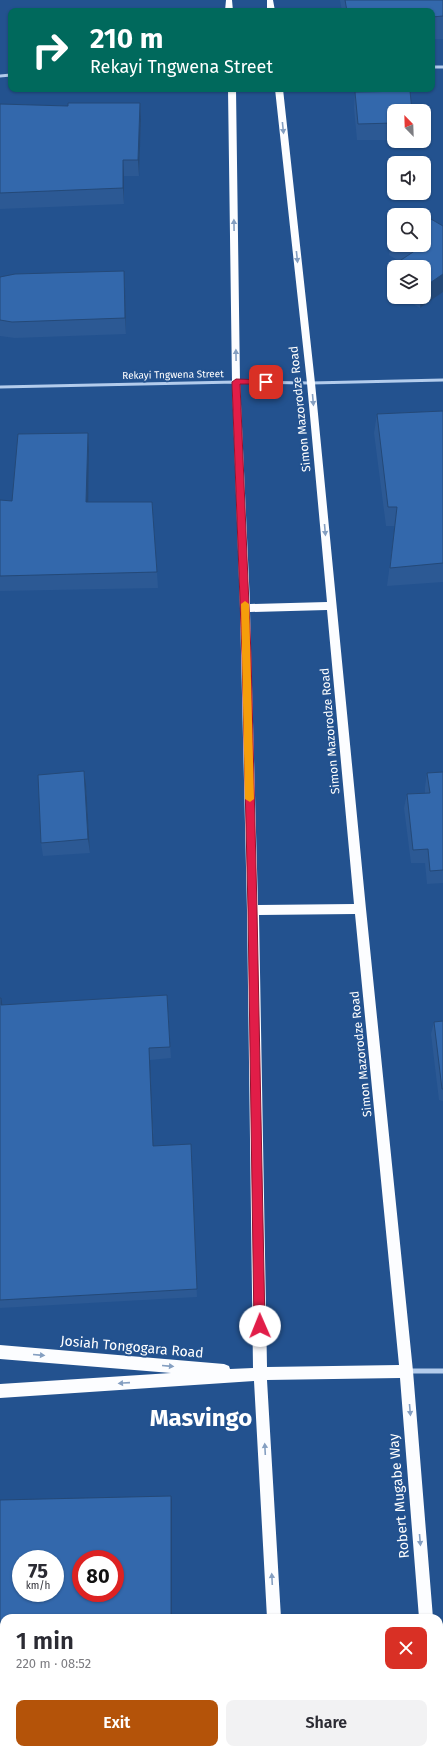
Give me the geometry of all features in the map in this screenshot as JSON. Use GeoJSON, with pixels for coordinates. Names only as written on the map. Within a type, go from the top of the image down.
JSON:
{"type":"FeatureCollection","features":[{"type":"Feature","properties":{"kind":"highway"},"geometry":{"type":"LineString","coordinates":[[232,92],[236,382],[245,608],[253,910],[260,1374],[274,1614]]}},
{"type":"Feature","properties":{"kind":"highway","name":"Simon Mazorodze Road"},"geometry":{"type":"LineString","coordinates":[[279,92],[311,383],[360,909],[406,1371]]}},
{"type":"Feature","properties":{"kind":"highway"},"geometry":{"type":"LineString","coordinates":[[245,608],[332,606]]}},
{"type":"Feature","properties":{"kind":"highway"},"geometry":{"type":"LineString","coordinates":[[253,910],[360,909]]}},
{"type":"Feature","properties":{"kind":"highway","name":"Josiah Tongogara Road"},"geometry":{"type":"LineString","coordinates":[[0,1352],[260,1374]]}},
{"type":"Feature","properties":{"kind":"highway","name":"Josiah Tongogara Road"},"geometry":{"type":"LineString","coordinates":[[0,1391],[260,1374],[406,1371]]}},
{"type":"Feature","properties":{"kind":"highway","name":"Robert Mugabe Way"},"geometry":{"type":"LineString","coordinates":[[406,1371],[426,1614]]}},
{"type":"Feature","properties":{"kind":"street","name":"Rekayi Tngwena Street"},"geometry":{"type":"LineString","coordinates":[[0,387],[236,382],[311,383],[443,380]]}},
{"type":"Feature","properties":{"kind":"street"},"geometry":{"type":"LineString","coordinates":[[406,1371],[443,1371]]}},
{"type":"Feature","properties":{"kind":"building"},"geometry":{"type":"Polygon","coordinates":[[[345,0],[443,0],[443,16],[435,17],[435,8],[346,8],[345,0]]]}},
{"type":"Feature","properties":{"kind":"building"},"geometry":{"type":"Polygon","coordinates":[[[355,92],[410,92],[411,104],[387,104],[387,123],[358,124],[355,92]]]}},
{"type":"Feature","properties":{"kind":"building"},"geometry":{"type":"Polygon","coordinates":[[[68,103],[140,103],[138,160],[123,160],[123,188],[0,193],[0,104],[68,106],[68,103]]]}},
{"type":"Feature","properties":{"kind":"building"},"geometry":{"type":"Polygon","coordinates":[[[431,219],[443,226],[443,274],[431,282],[431,260],[401,260],[413,252],[431,252],[431,219]]]}},
{"type":"Feature","properties":{"kind":"building"},"geometry":{"type":"Polygon","coordinates":[[[124,271],[125,318],[12,322],[0,320],[0,277],[15,274],[124,271]]]}},
{"type":"Feature","properties":{"kind":"building"},"geometry":{"type":"Polygon","coordinates":[[[443,411],[443,563],[390,568],[397,507],[388,507],[377,414],[443,411]]]}},
{"type":"Feature","properties":{"kind":"building"},"geometry":{"type":"Polygon","coordinates":[[[88,433],[86,502],[152,502],[157,572],[0,576],[0,500],[12,501],[18,434],[88,433]]]}},
{"type":"Feature","properties":{"kind":"building"},"geometry":{"type":"Polygon","coordinates":[[[84,771],[88,839],[41,843],[38,775],[84,771]]]}},
{"type":"Feature","properties":{"kind":"building"},"geometry":{"type":"Polygon","coordinates":[[[443,772],[443,870],[430,871],[428,849],[413,850],[407,794],[430,793],[427,773],[443,772]]]}},
{"type":"Feature","properties":{"kind":"building"},"geometry":{"type":"Polygon","coordinates":[[[167,995],[170,1047],[149,1048],[153,1146],[191,1144],[197,1289],[0,1300],[0,998],[1,1005],[167,995]]]}},
{"type":"Feature","properties":{"kind":"building"},"geometry":{"type":"Polygon","coordinates":[[[443,1021],[443,1089],[442,1089],[434,1022],[443,1021]]]}},
{"type":"Feature","properties":{"kind":"building"},"geometry":{"type":"Polygon","coordinates":[[[171,1496],[171,1614],[0,1614],[0,1500],[171,1496]]]}},
{"type":"Feature","properties":{"kind":"slow traffic"},"geometry":{"type":"LineString","coordinates":[[245,604],[250,799]]}},
{"type":"Feature","properties":{"kind":"district","name":"Masvingo"},"geometry":{"type":"Point","coordinates":[201,1418]}},
{"type":"Feature","properties":{"kind":"route"},"geometry":{"type":"LineString","coordinates":[[260,1326],[253,910],[245,608],[236,382],[266,382]]}}]}
